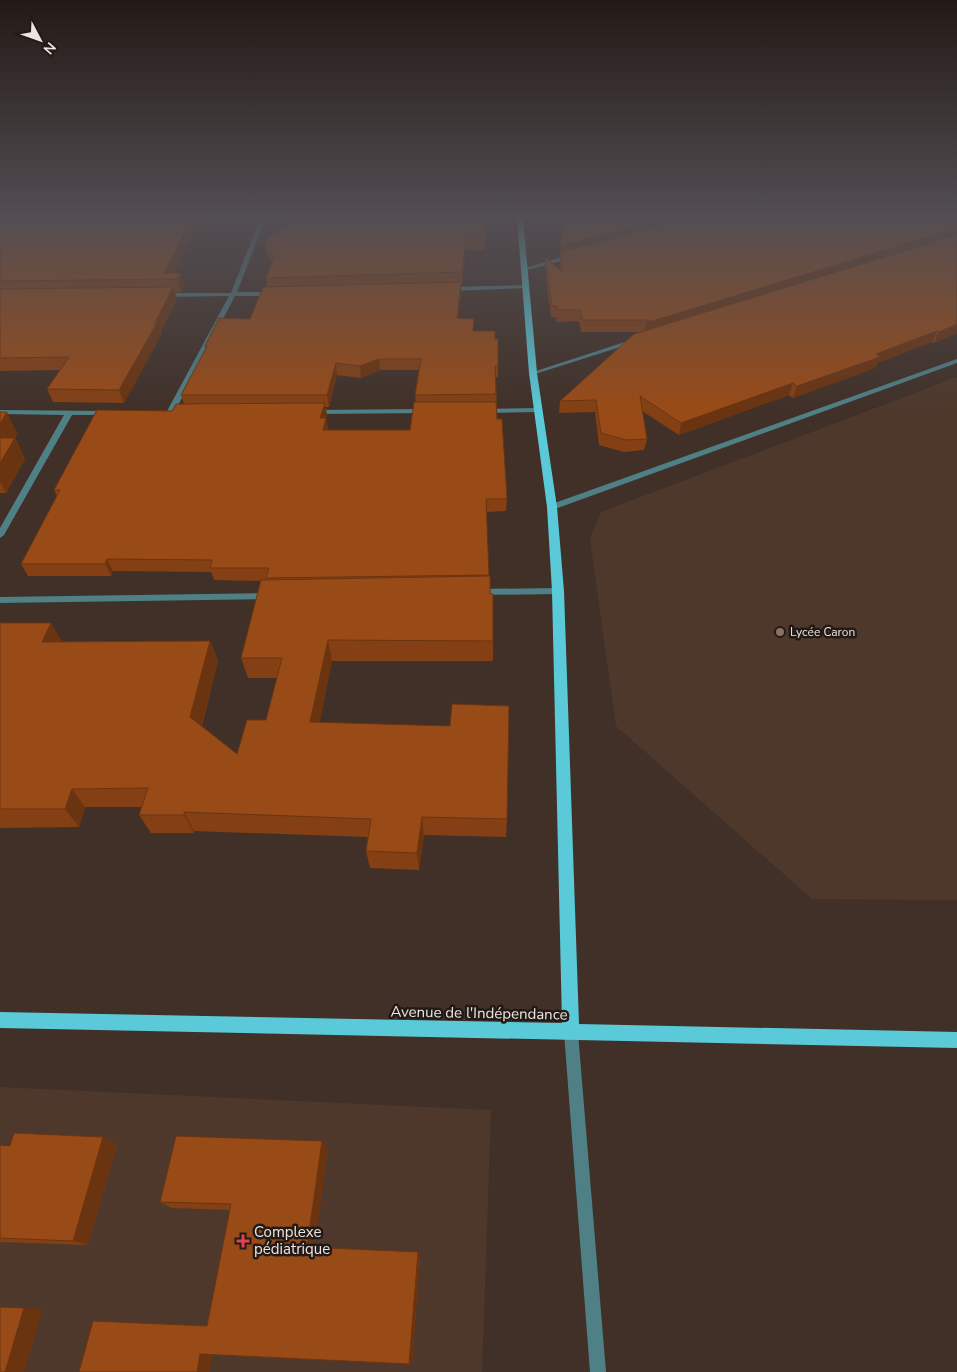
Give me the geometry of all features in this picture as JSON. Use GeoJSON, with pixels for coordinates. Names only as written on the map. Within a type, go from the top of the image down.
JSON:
{"type":"FeatureCollection","features":[{"type":"Feature","properties":{"kind":"main road"},"geometry":{"type":"LineString","coordinates":[[525,282],[533,373],[552,507],[558,591],[571,1032]]}},
{"type":"Feature","properties":{"kind":"main road","name":"Avenue de l'Indépendance"},"geometry":{"type":"LineString","coordinates":[[0,1020],[957,1040]]}},
{"type":"Feature","properties":{"kind":"street"},"geometry":{"type":"LineString","coordinates":[[170,413],[237,282]]}},
{"type":"Feature","properties":{"kind":"street"},"geometry":{"type":"LineString","coordinates":[[437,290],[525,287]]}},
{"type":"Feature","properties":{"kind":"street"},"geometry":{"type":"LineString","coordinates":[[155,296],[281,294]]}},
{"type":"Feature","properties":{"kind":"street"},"geometry":{"type":"LineString","coordinates":[[533,373],[646,337]]}},
{"type":"Feature","properties":{"kind":"street"},"geometry":{"type":"LineString","coordinates":[[552,507],[957,361]]}},
{"type":"Feature","properties":{"kind":"street"},"geometry":{"type":"LineString","coordinates":[[478,411],[538,410]]}},
{"type":"Feature","properties":{"kind":"street"},"geometry":{"type":"LineString","coordinates":[[309,412],[438,411]]}},
{"type":"Feature","properties":{"kind":"street"},"geometry":{"type":"LineString","coordinates":[[0,412],[115,413]]}},
{"type":"Feature","properties":{"kind":"street"},"geometry":{"type":"LineString","coordinates":[[0,535],[69,413]]}},
{"type":"Feature","properties":{"kind":"street"},"geometry":{"type":"LineString","coordinates":[[160,413],[180,413]]}},
{"type":"Feature","properties":{"kind":"street"},"geometry":{"type":"LineString","coordinates":[[469,592],[558,591]]}},
{"type":"Feature","properties":{"kind":"street"},"geometry":{"type":"LineString","coordinates":[[0,600],[281,596]]}},
{"type":"Feature","properties":{"kind":"street"},"geometry":{"type":"LineString","coordinates":[[571,1032],[598,1372]]}},
{"type":"Feature","properties":{"kind":"shaded area","name":"Lycée Caron"},"geometry":{"type":"Polygon","coordinates":[[[957,377],[957,900],[812,899],[616,726],[590,539],[601,512],[957,377]]]}},
{"type":"Feature","properties":{"kind":"shaded area","name":"Complexe pédiatrique"},"geometry":{"type":"Polygon","coordinates":[[[0,1087],[491,1110],[482,1372],[0,1372],[0,1087]]]}},
{"type":"Feature","properties":{"kind":"building"},"geometry":{"type":"Polygon","coordinates":[[[461,282],[457,318],[474,319],[473,331],[495,331],[495,339],[498,339],[498,366],[495,366],[496,394],[415,395],[421,359],[379,359],[360,366],[336,363],[327,395],[181,395],[207,346],[205,346],[219,318],[250,319],[263,287],[461,282]]]}},
{"type":"Feature","properties":{"kind":"building"},"geometry":{"type":"Polygon","coordinates":[[[549,282],[780,282],[646,323],[650,320],[582,320],[580,310],[558,310],[557,306],[552,306],[549,282]]]}},
{"type":"Feature","properties":{"kind":"building"},"geometry":{"type":"Polygon","coordinates":[[[804,282],[957,282],[957,324],[876,354],[880,357],[797,386],[793,383],[681,423],[640,396],[647,439],[626,440],[601,433],[596,400],[560,401],[634,334],[804,282]]]}},
{"type":"Feature","properties":{"kind":"building"},"geometry":{"type":"Polygon","coordinates":[[[173,287],[155,323],[157,323],[119,390],[47,389],[69,357],[0,358],[0,289],[173,287]]]}},
{"type":"Feature","properties":{"kind":"building"},"geometry":{"type":"Polygon","coordinates":[[[414,402],[496,402],[497,419],[502,419],[507,499],[486,499],[489,575],[266,578],[269,568],[210,568],[212,560],[107,559],[105,564],[21,564],[60,490],[54,490],[97,410],[172,411],[176,404],[325,403],[320,418],[326,418],[323,430],[410,430],[414,402]]]}},
{"type":"Feature","properties":{"kind":"building"},"geometry":{"type":"Polygon","coordinates":[[[0,412],[7,412],[0,424],[0,412]]]}},
{"type":"Feature","properties":{"kind":"building"},"geometry":{"type":"Polygon","coordinates":[[[0,438],[15,438],[0,463],[0,438]]]}},
{"type":"Feature","properties":{"kind":"building"},"geometry":{"type":"Polygon","coordinates":[[[490,576],[490,594],[493,594],[493,641],[328,640],[310,722],[450,726],[452,704],[509,706],[507,819],[422,817],[417,853],[366,851],[371,819],[184,812],[184,815],[139,815],[148,788],[72,789],[65,809],[0,809],[0,623],[51,623],[42,642],[210,641],[190,717],[237,754],[247,720],[266,720],[282,658],[241,658],[261,580],[490,576]]]}},
{"type":"Feature","properties":{"kind":"building"},"geometry":{"type":"Polygon","coordinates":[[[14,1133],[103,1137],[73,1241],[0,1238],[0,1145],[10,1146],[14,1133]]]}},
{"type":"Feature","properties":{"kind":"building"},"geometry":{"type":"Polygon","coordinates":[[[176,1136],[322,1141],[307,1247],[418,1252],[409,1364],[200,1354],[197,1372],[79,1372],[93,1321],[207,1326],[231,1204],[160,1202],[176,1136]]]}},
{"type":"Feature","properties":{"kind":"building"},"geometry":{"type":"Polygon","coordinates":[[[0,1307],[24,1308],[5,1372],[0,1372],[0,1307]]]}},
{"type":"Feature","properties":{"kind":"place","name":"Lycée Caron"},"geometry":{"type":"Point","coordinates":[780,632]}},
{"type":"Feature","properties":{"kind":"place","name":"Complexe pédiatrique"},"geometry":{"type":"Point","coordinates":[243,1241]}}]}
